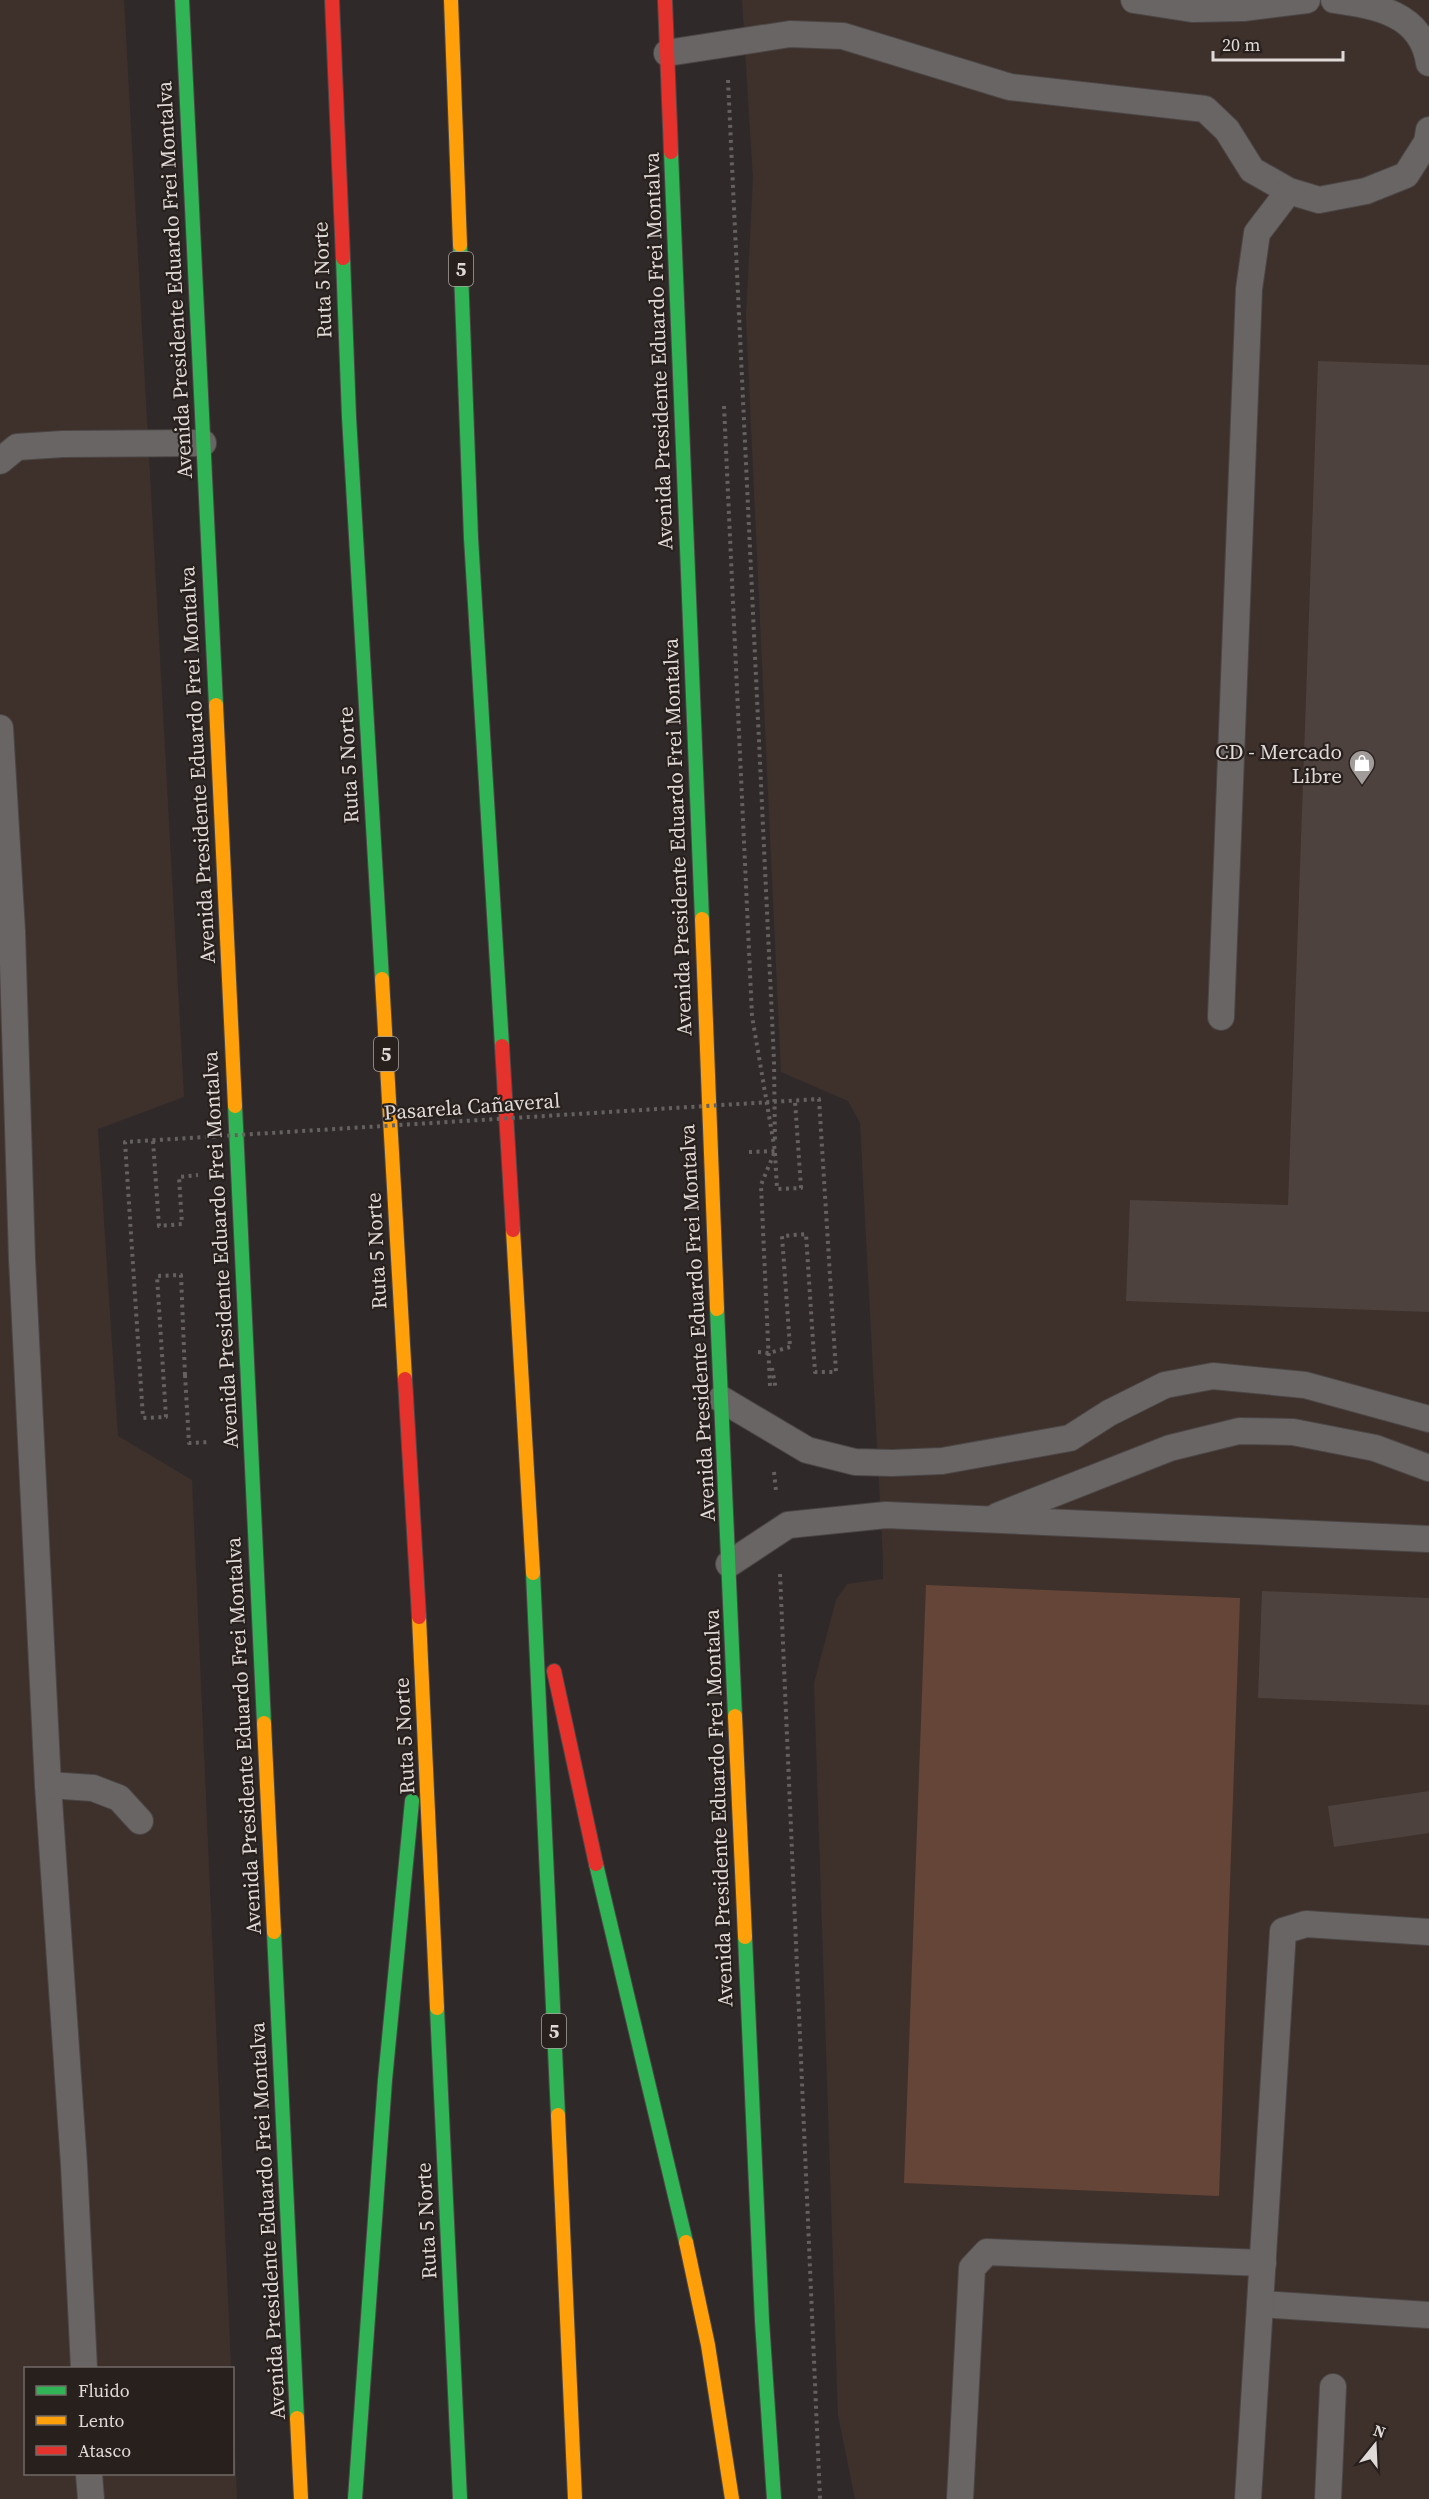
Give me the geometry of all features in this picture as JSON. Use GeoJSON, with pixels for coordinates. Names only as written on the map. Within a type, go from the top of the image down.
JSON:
{"type":"FeatureCollection","features":[{"type":"Feature","properties":{"kind":"main road","name":"Avenida Presidente Eduardo Frei Montalva"},"geometry":{"type":"LineString","coordinates":[[182,0],[301,2499]]}},
{"type":"Feature","properties":{"kind":"main road","name":"Ruta 5 Norte"},"geometry":{"type":"LineString","coordinates":[[332,0],[349,417],[423,1692],[460,2499]]}},
{"type":"Feature","properties":{"kind":"main road","name":"5"},"geometry":{"type":"LineString","coordinates":[[450,0],[472,550],[533,1563],[575,2499]]}},
{"type":"Feature","properties":{"kind":"main road","name":"Avenida Presidente Eduardo Frei Montalva"},"geometry":{"type":"LineString","coordinates":[[665,0],[721,1399],[761,2309],[774,2499]]}},
{"type":"Feature","properties":{"kind":"main road"},"geometry":{"type":"LineString","coordinates":[[533,1563],[573,1766],[690,2254],[714,2374],[732,2499]]}},
{"type":"Feature","properties":{"kind":"main road"},"geometry":{"type":"LineString","coordinates":[[355,2499],[385,2080],[423,1692]]}},
{"type":"Feature","properties":{"kind":"lane"},"geometry":{"type":"LineString","coordinates":[[1134,0],[1192,9],[1243,8],[1307,0]]}},
{"type":"Feature","properties":{"kind":"lane"},"geometry":{"type":"LineString","coordinates":[[1334,0],[1371,6],[1404,19],[1426,46],[1429,63]]}},
{"type":"Feature","properties":{"kind":"lane"},"geometry":{"type":"LineString","coordinates":[[667,53],[790,34],[843,36],[1010,87],[1205,109],[1227,130],[1252,170],[1289,191],[1319,200],[1366,191],[1406,175],[1427,142],[1429,130]]}},
{"type":"Feature","properties":{"kind":"lane"},"geometry":{"type":"LineString","coordinates":[[1221,1017],[1250,288],[1257,233],[1289,191]]}},
{"type":"Feature","properties":{"kind":"lane"},"geometry":{"type":"LineString","coordinates":[[0,461],[3,456],[17,447],[63,444],[203,443]]}},
{"type":"Feature","properties":{"kind":"lane"},"geometry":{"type":"LineString","coordinates":[[0,728],[12,931],[22,1259],[48,1785],[74,2165],[84,2367]]}},
{"type":"Feature","properties":{"kind":"lane"},"geometry":{"type":"LineString","coordinates":[[721,1399],[807,1450],[855,1462],[942,1461],[1070,1438],[1109,1413],[1165,1385],[1213,1376],[1305,1385],[1429,1419]]}},
{"type":"Feature","properties":{"kind":"lane"},"geometry":{"type":"LineString","coordinates":[[989,1520],[1170,1448],[1239,1431],[1293,1432],[1375,1448],[1429,1468]]}},
{"type":"Feature","properties":{"kind":"lane"},"geometry":{"type":"LineString","coordinates":[[729,1564],[788,1525],[886,1515],[1429,1539]]}},
{"type":"Feature","properties":{"kind":"lane"},"geometry":{"type":"LineString","coordinates":[[48,1785],[93,1788],[119,1798],[140,1821]]}},
{"type":"Feature","properties":{"kind":"lane"},"geometry":{"type":"LineString","coordinates":[[1248,2499],[1283,1931],[1306,1924],[1429,1932]]}},
{"type":"Feature","properties":{"kind":"lane"},"geometry":{"type":"LineString","coordinates":[[960,2499],[972,2268],[987,2252],[1263,2263]]}},
{"type":"Feature","properties":{"kind":"lane"},"geometry":{"type":"LineString","coordinates":[[1260,2304],[1429,2315]]}},
{"type":"Feature","properties":{"kind":"lane"},"geometry":{"type":"LineString","coordinates":[[1328,2499],[1333,2387]]}},
{"type":"Feature","properties":{"kind":"lane"},"geometry":{"type":"LineString","coordinates":[[90,2475],[91,2499]]}},
{"type":"Feature","properties":{"kind":"path"},"geometry":{"type":"LineString","coordinates":[[727,43],[774,1061],[777,1189],[801,1188],[795,1101]]}},
{"type":"Feature","properties":{"kind":"path"},"geometry":{"type":"LineString","coordinates":[[724,405],[752,1016],[775,1151],[761,1185],[820,2499]]}},
{"type":"Feature","properties":{"kind":"path","name":"Pasarela Cañaveral"},"geometry":{"type":"LineString","coordinates":[[213,1442],[189,1443],[181,1275],[157,1276],[166,1417],[143,1418],[125,1142],[819,1099],[836,1372],[815,1372],[806,1234],[782,1236],[790,1347]]}},
{"type":"Feature","properties":{"kind":"path"},"geometry":{"type":"LineString","coordinates":[[153,1141],[159,1226],[183,1224],[179,1177]]}},
{"type":"Feature","properties":{"kind":"shaded area"},"geometry":{"type":"Polygon","coordinates":[[[0,0],[124,0],[184,1097],[98,1129],[118,1436],[192,1480],[231,2367],[24,2367],[24,2475],[234,2475],[234,2421],[237,2499],[0,2499],[0,0]]]}},
{"type":"Feature","properties":{"kind":"shaded area"},"geometry":{"type":"Polygon","coordinates":[[[742,0],[1429,0],[1429,2499],[855,2499],[838,2415],[814,1683],[836,1600],[847,1584],[883,1579],[883,1559],[860,1123],[848,1101],[781,1072],[746,318],[753,179],[742,0]]]}},
{"type":"Feature","properties":{"kind":"shaded area"},"geometry":{"type":"Polygon","coordinates":[[[926,1585],[1240,1598],[1219,2196],[904,2183],[926,1585]]]}},
{"type":"Feature","properties":{"kind":"building"},"geometry":{"type":"Polygon","coordinates":[[[1318,361],[1429,365],[1429,1312],[1126,1301],[1130,1200],[1288,1205],[1318,361]]]}},
{"type":"Feature","properties":{"kind":"building"},"geometry":{"type":"Polygon","coordinates":[[[1262,1591],[1429,1598],[1429,1705],[1258,1698],[1262,1591]]]}},
{"type":"Feature","properties":{"kind":"building"},"geometry":{"type":"Polygon","coordinates":[[[1429,1791],[1429,1833],[1334,1847],[1328,1806],[1429,1791]]]}},
{"type":"Feature","properties":{"kind":"traffic: fast"},"geometry":{"type":"LineString","coordinates":[[182,0],[216,705]]}},
{"type":"Feature","properties":{"kind":"traffic: fast"},"geometry":{"type":"LineString","coordinates":[[671,152],[702,919]]}},
{"type":"Feature","properties":{"kind":"traffic: fast"},"geometry":{"type":"LineString","coordinates":[[460,245],[471,538],[502,1046]]}},
{"type":"Feature","properties":{"kind":"traffic: fast"},"geometry":{"type":"LineString","coordinates":[[343,258],[349,417],[382,979]]}},
{"type":"Feature","properties":{"kind":"traffic: fast"},"geometry":{"type":"LineString","coordinates":[[235,1106],[264,1723]]}},
{"type":"Feature","properties":{"kind":"traffic: fast"},"geometry":{"type":"LineString","coordinates":[[717,1309],[735,1716]]}},
{"type":"Feature","properties":{"kind":"traffic: fast"},"geometry":{"type":"LineString","coordinates":[[533,1573],[558,2115]]}},
{"type":"Feature","properties":{"kind":"traffic: fast"},"geometry":{"type":"LineString","coordinates":[[355,2499],[385,2080],[412,1801]]}},
{"type":"Feature","properties":{"kind":"traffic: fast"},"geometry":{"type":"LineString","coordinates":[[596,1864],[686,2242]]}},
{"type":"Feature","properties":{"kind":"traffic: fast"},"geometry":{"type":"LineString","coordinates":[[274,1932],[297,2418]]}},
{"type":"Feature","properties":{"kind":"traffic: fast"},"geometry":{"type":"LineString","coordinates":[[745,1937],[762,2321],[774,2499]]}},
{"type":"Feature","properties":{"kind":"traffic: fast"},"geometry":{"type":"LineString","coordinates":[[437,2008],[460,2499]]}},
{"type":"Feature","properties":{"kind":"traffic: slow"},"geometry":{"type":"LineString","coordinates":[[451,0],[460,245]]}},
{"type":"Feature","properties":{"kind":"traffic: slow"},"geometry":{"type":"LineString","coordinates":[[216,705],[235,1106]]}},
{"type":"Feature","properties":{"kind":"traffic: slow"},"geometry":{"type":"LineString","coordinates":[[702,919],[717,1309]]}},
{"type":"Feature","properties":{"kind":"traffic: slow"},"geometry":{"type":"LineString","coordinates":[[382,979],[405,1379]]}},
{"type":"Feature","properties":{"kind":"traffic: slow"},"geometry":{"type":"LineString","coordinates":[[513,1230],[533,1573]]}},
{"type":"Feature","properties":{"kind":"traffic: slow"},"geometry":{"type":"LineString","coordinates":[[419,1617],[437,2008]]}},
{"type":"Feature","properties":{"kind":"traffic: slow"},"geometry":{"type":"LineString","coordinates":[[735,1716],[745,1937]]}},
{"type":"Feature","properties":{"kind":"traffic: slow"},"geometry":{"type":"LineString","coordinates":[[264,1723],[274,1932]]}},
{"type":"Feature","properties":{"kind":"traffic: slow"},"geometry":{"type":"LineString","coordinates":[[558,2115],[575,2499]]}},
{"type":"Feature","properties":{"kind":"traffic: slow"},"geometry":{"type":"LineString","coordinates":[[686,2242],[708,2345],[732,2499]]}},
{"type":"Feature","properties":{"kind":"traffic: slow"},"geometry":{"type":"LineString","coordinates":[[297,2418],[301,2499]]}},
{"type":"Feature","properties":{"kind":"traffic: jam"},"geometry":{"type":"LineString","coordinates":[[332,0],[343,258]]}},
{"type":"Feature","properties":{"kind":"traffic: jam"},"geometry":{"type":"LineString","coordinates":[[665,0],[671,152]]}},
{"type":"Feature","properties":{"kind":"traffic: jam"},"geometry":{"type":"LineString","coordinates":[[502,1046],[513,1230]]}},
{"type":"Feature","properties":{"kind":"traffic: jam"},"geometry":{"type":"LineString","coordinates":[[405,1379],[419,1617]]}},
{"type":"Feature","properties":{"kind":"traffic: jam"},"geometry":{"type":"LineString","coordinates":[[554,1671],[596,1864]]}},
{"type":"Feature","properties":{"kind":"place","name":"CD - Mercado Libre"},"geometry":{"type":"Point","coordinates":[1362,786]}}]}
